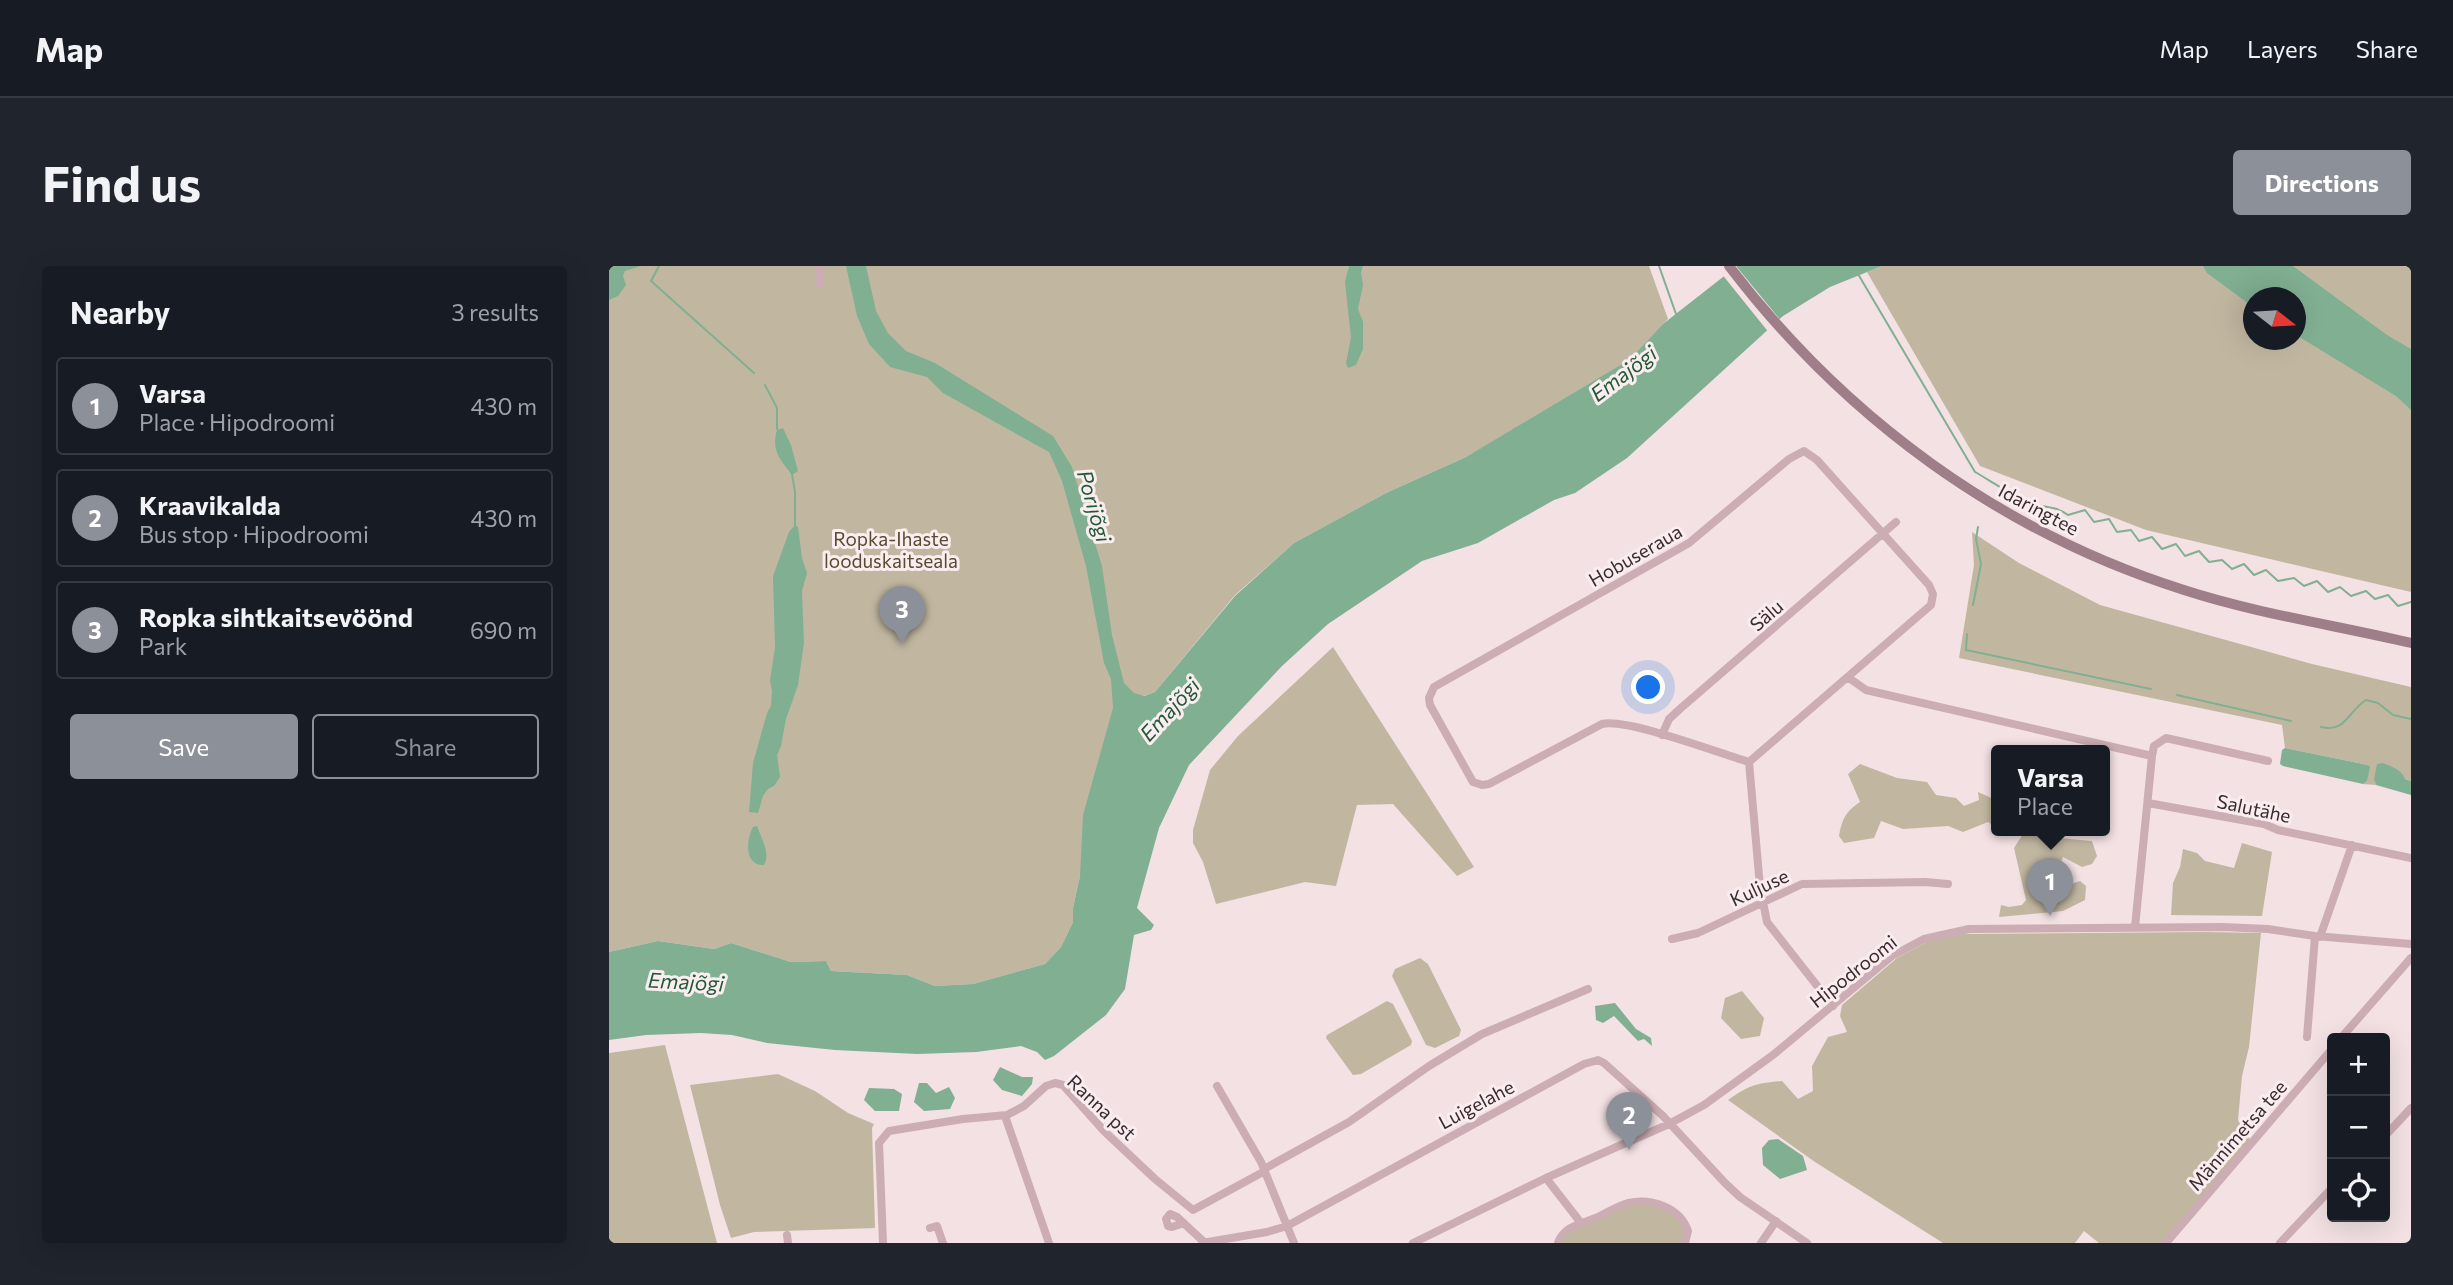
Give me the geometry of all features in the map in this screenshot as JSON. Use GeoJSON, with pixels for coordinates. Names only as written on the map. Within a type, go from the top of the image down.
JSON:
{"type":"FeatureCollection","features":[{"type":"Feature","properties":{"kind":"main road","name":"Idaringtee"},"geometry":{"type":"LineString","coordinates":[[1729,266],[1780,330],[1831,382],[1887,431],[1947,476],[2042,532],[2133,573],[2232,604],[2411,643]]}},
{"type":"Feature","properties":{"kind":"street"},"geometry":{"type":"LineString","coordinates":[[819,284],[820,266]]}},
{"type":"Feature","properties":{"kind":"street","name":"Hobuseraua"},"geometry":{"type":"LineString","coordinates":[[1800,452],[1808,453],[1817,460],[1929,585],[1933,599],[1931,605],[1849,678],[1749,762],[1616,722],[1602,724],[1495,782],[1482,785],[1469,778],[1430,705],[1429,698],[1437,684],[1689,543],[1800,452]]}},
{"type":"Feature","properties":{"kind":"street","name":"Sälu"},"geometry":{"type":"LineString","coordinates":[[1662,735],[1669,719],[1681,708],[1896,522]]}},
{"type":"Feature","properties":{"kind":"street"},"geometry":{"type":"LineString","coordinates":[[1849,678],[1866,690],[2101,745]]}},
{"type":"Feature","properties":{"kind":"street"},"geometry":{"type":"LineString","coordinates":[[2135,927],[2154,746],[2166,738],[2268,761]]}},
{"type":"Feature","properties":{"kind":"street"},"geometry":{"type":"LineString","coordinates":[[2110,747],[2152,757]]}},
{"type":"Feature","properties":{"kind":"street"},"geometry":{"type":"LineString","coordinates":[[1749,762],[1767,922],[1833,1006]]}},
{"type":"Feature","properties":{"kind":"street","name":"Salutähe"},"geometry":{"type":"LineString","coordinates":[[2148,803],[2264,824],[2278,830],[2411,858]]}},
{"type":"Feature","properties":{"kind":"street"},"geometry":{"type":"LineString","coordinates":[[2307,1037],[2318,936],[2353,845]]}},
{"type":"Feature","properties":{"kind":"street","name":"Kuljuse"},"geometry":{"type":"LineString","coordinates":[[1672,939],[1698,933],[1803,884],[1925,881],[1948,884]]}},
{"type":"Feature","properties":{"kind":"street","name":"Hipodroomi"},"geometry":{"type":"LineString","coordinates":[[1413,1243],[1426,1241],[1546,1178],[1669,1124],[1704,1105],[1747,1076],[1892,956],[1924,939],[1969,929],[2135,927],[2267,929],[2411,944]]}},
{"type":"Feature","properties":{"kind":"street"},"geometry":{"type":"LineString","coordinates":[[2345,1033],[2411,958]]}},
{"type":"Feature","properties":{"kind":"street"},"geometry":{"type":"LineString","coordinates":[[1264,1170],[1349,1122],[1429,1066],[1482,1034],[1588,989]]}},
{"type":"Feature","properties":{"kind":"street","name":"Männimetsa tee"},"geometry":{"type":"LineString","coordinates":[[2166,1243],[2327,1055]]}},
{"type":"Feature","properties":{"kind":"street","name":"Luigelahe"},"geometry":{"type":"LineString","coordinates":[[1203,1243],[1287,1226],[1598,1060],[1663,1115],[1725,1183],[1807,1243]]}},
{"type":"Feature","properties":{"kind":"street","name":"Ranna pst"},"geometry":{"type":"LineString","coordinates":[[883,1243],[879,1143],[883,1136],[889,1131],[926,1124],[1005,1115],[1024,1105],[1046,1086],[1055,1083],[1063,1085],[1104,1131],[1193,1210],[1264,1170]]}},
{"type":"Feature","properties":{"kind":"street"},"geometry":{"type":"LineString","coordinates":[[1217,1086],[1264,1170],[1294,1243]]}},
{"type":"Feature","properties":{"kind":"street"},"geometry":{"type":"LineString","coordinates":[[2390,1131],[2411,1108]]}},
{"type":"Feature","properties":{"kind":"street"},"geometry":{"type":"LineString","coordinates":[[1005,1115],[1049,1243]]}},
{"type":"Feature","properties":{"kind":"street"},"geometry":{"type":"LineString","coordinates":[[1546,1178],[1581,1223]]}},
{"type":"Feature","properties":{"kind":"street"},"geometry":{"type":"LineString","coordinates":[[2280,1243],[2327,1193]]}},
{"type":"Feature","properties":{"kind":"street"},"geometry":{"type":"LineString","coordinates":[[1558,1243],[1565,1232],[1581,1223],[1628,1203],[1640,1201],[1658,1203],[1671,1210],[1685,1223],[1688,1236],[1685,1243]]}},
{"type":"Feature","properties":{"kind":"street"},"geometry":{"type":"LineString","coordinates":[[1761,1243],[1776,1221]]}},
{"type":"Feature","properties":{"kind":"street"},"geometry":{"type":"LineString","coordinates":[[1184,1223],[1203,1243]]}},
{"type":"Feature","properties":{"kind":"street"},"geometry":{"type":"LineString","coordinates":[[930,1228],[937,1226],[943,1243]]}},
{"type":"Feature","properties":{"kind":"green space","name":"Ropka-Ihaste looduskaitseala"},"geometry":{"type":"Polygon","coordinates":[[[609,266],[1649,266],[1668,319],[1629,360],[1466,457],[1386,493],[1294,543],[1235,595],[1155,692],[1143,696],[1080,876],[1073,908],[1073,922],[1061,947],[1045,964],[973,984],[935,986],[907,975],[831,971],[826,961],[791,962],[731,943],[714,949],[658,941],[609,952],[609,266]]]}},
{"type":"Feature","properties":{"kind":"green space"},"geometry":{"type":"Polygon","coordinates":[[[1882,266],[2411,266],[2411,592],[2146,530],[1980,466],[1867,272],[1882,266]]]}},
{"type":"Feature","properties":{"kind":"green space"},"geometry":{"type":"Polygon","coordinates":[[[1972,532],[2019,563],[2100,605],[2312,664],[2411,687],[2411,781],[2374,780],[2376,785],[2363,784],[2367,781],[2368,765],[2285,748],[2282,725],[1959,658],[1974,565],[1972,532]]]}},
{"type":"Feature","properties":{"kind":"green space"},"geometry":{"type":"Polygon","coordinates":[[[1333,647],[1474,867],[1457,876],[1393,804],[1357,805],[1336,886],[1305,882],[1216,904],[1203,862],[1193,843],[1193,830],[1210,770],[1238,736],[1333,647]]]}},
{"type":"Feature","properties":{"kind":"green space"},"geometry":{"type":"Polygon","coordinates":[[[1860,764],[1897,778],[1927,782],[1936,795],[1956,798],[1964,806],[1979,800],[1978,792],[1991,798],[1991,824],[1988,822],[1963,832],[1948,826],[1903,829],[1881,821],[1874,838],[1844,843],[1839,836],[1843,821],[1860,802],[1848,774],[1860,764]]]}},
{"type":"Feature","properties":{"kind":"green space"},"geometry":{"type":"Polygon","coordinates":[[[2022,836],[2055,836],[2092,841],[2097,856],[2092,864],[2082,867],[2063,857],[2060,865],[2063,887],[2080,881],[2086,886],[2085,900],[2063,911],[1999,917],[2001,905],[2022,905],[2026,900],[2014,848],[2022,836]]]}},
{"type":"Feature","properties":{"kind":"green space"},"geometry":{"type":"Polygon","coordinates":[[[2242,843],[2272,852],[2262,916],[2171,915],[2173,883],[2180,867],[2183,849],[2197,853],[2205,861],[2234,868],[2242,843]]]}},
{"type":"Feature","properties":{"kind":"green space"},"geometry":{"type":"Polygon","coordinates":[[[2261,933],[2238,1120],[2251,1141],[2165,1243],[2099,1243],[2084,1231],[2075,1243],[1943,1243],[1815,1162],[1728,1100],[1753,1086],[1782,1081],[1798,1099],[1813,1091],[1812,1066],[1828,1037],[1847,1032],[1840,1016],[1842,1005],[1897,958],[1927,942],[1958,934],[2261,933]]]}},
{"type":"Feature","properties":{"kind":"green space"},"geometry":{"type":"Polygon","coordinates":[[[1420,958],[1428,964],[1461,1030],[1459,1036],[1435,1048],[1426,1045],[1392,976],[1395,969],[1420,958]]]}},
{"type":"Feature","properties":{"kind":"green space"},"geometry":{"type":"Polygon","coordinates":[[[1742,991],[1764,1018],[1760,1036],[1741,1039],[1721,1018],[1725,998],[1742,991]]]}},
{"type":"Feature","properties":{"kind":"green space"},"geometry":{"type":"Polygon","coordinates":[[[1387,1001],[1393,1004],[1412,1041],[1411,1045],[1361,1074],[1353,1075],[1326,1038],[1327,1035],[1387,1001]]]}},
{"type":"Feature","properties":{"kind":"green space"},"geometry":{"type":"Polygon","coordinates":[[[665,1045],[717,1243],[609,1243],[609,1053],[665,1045]]]}},
{"type":"Feature","properties":{"kind":"green space"},"geometry":{"type":"Polygon","coordinates":[[[778,1074],[815,1091],[848,1113],[874,1124],[875,1228],[754,1232],[731,1238],[690,1085],[778,1074]]]}},
{"type":"Feature","properties":{"kind":"green space"},"geometry":{"type":"Polygon","coordinates":[[[1635,1203],[1665,1210],[1678,1218],[1687,1231],[1683,1243],[1562,1243],[1562,1238],[1576,1227],[1635,1203]]]}},
{"type":"Feature","properties":{"kind":"water"},"geometry":{"type":"Polygon","coordinates":[[[609,266],[641,266],[625,271],[623,276],[626,285],[618,296],[609,300],[609,266]]]}},
{"type":"Feature","properties":{"kind":"water","name":"Emajõgi"},"geometry":{"type":"Polygon","coordinates":[[[846,266],[866,266],[876,311],[888,333],[906,351],[935,363],[1053,436],[1072,467],[1102,566],[1112,635],[1124,683],[1134,693],[1144,696],[1155,692],[1235,596],[1294,543],[1386,493],[1466,457],[1629,360],[1663,324],[1737,266],[1882,266],[1830,287],[1783,316],[1627,458],[1575,493],[1554,500],[1478,543],[1422,561],[1328,624],[1282,666],[1189,765],[1159,828],[1137,908],[1154,925],[1151,930],[1134,935],[1125,989],[1106,1015],[1054,1056],[1045,1060],[1037,1052],[1021,1046],[976,1052],[917,1054],[835,1050],[701,1033],[646,1035],[609,1040],[609,952],[658,941],[714,949],[731,943],[791,962],[826,961],[831,971],[907,975],[935,986],[973,984],[1045,964],[1061,947],[1073,922],[1073,908],[1080,876],[1083,815],[1113,708],[1111,679],[1104,663],[1086,566],[1062,481],[1049,452],[943,393],[927,377],[890,367],[869,344],[857,316],[846,266]]]}},
{"type":"Feature","properties":{"kind":"water"},"geometry":{"type":"Polygon","coordinates":[[[1349,266],[1363,266],[1363,285],[1358,309],[1363,322],[1363,349],[1356,365],[1348,368],[1346,363],[1351,338],[1345,282],[1349,266]]]}},
{"type":"Feature","properties":{"kind":"water"},"geometry":{"type":"Polygon","coordinates":[[[2203,266],[2293,266],[2387,335],[2411,349],[2411,410],[2396,396],[2306,341],[2306,287],[2243,287],[2243,300],[2207,273],[2203,266]]]}},
{"type":"Feature","properties":{"kind":"water"},"geometry":{"type":"Polygon","coordinates":[[[783,428],[798,471],[792,475],[776,449],[777,430],[783,428]]]}},
{"type":"Feature","properties":{"kind":"water"},"geometry":{"type":"Polygon","coordinates":[[[795,525],[798,527],[807,573],[802,591],[804,643],[798,685],[777,755],[780,777],[763,796],[758,813],[749,812],[753,763],[771,706],[770,681],[775,647],[773,576],[789,532],[795,525]]]}},
{"type":"Feature","properties":{"kind":"water"},"geometry":{"type":"Polygon","coordinates":[[[2285,748],[2368,765],[2370,767],[2367,781],[2363,784],[2283,766],[2280,764],[2282,750],[2285,748]]]}},
{"type":"Feature","properties":{"kind":"water"},"geometry":{"type":"Polygon","coordinates":[[[2383,763],[2411,781],[2411,795],[2376,785],[2374,780],[2377,764],[2383,763]]]}},
{"type":"Feature","properties":{"kind":"water"},"geometry":{"type":"Polygon","coordinates":[[[757,826],[766,851],[764,865],[753,861],[748,851],[751,832],[753,827],[757,826]]]}},
{"type":"Feature","properties":{"kind":"water"},"geometry":{"type":"Polygon","coordinates":[[[1615,1003],[1636,1029],[1651,1038],[1652,1046],[1644,1039],[1638,1041],[1614,1016],[1603,1023],[1596,1020],[1595,1006],[1615,1003]]]}},
{"type":"Feature","properties":{"kind":"water"},"geometry":{"type":"Polygon","coordinates":[[[1000,1067],[1022,1077],[1033,1077],[1032,1084],[1022,1096],[1002,1090],[993,1080],[1000,1067]]]}},
{"type":"Feature","properties":{"kind":"water"},"geometry":{"type":"Polygon","coordinates":[[[919,1083],[927,1083],[936,1093],[949,1087],[955,1098],[950,1109],[924,1111],[914,1102],[919,1083]]]}},
{"type":"Feature","properties":{"kind":"water"},"geometry":{"type":"Polygon","coordinates":[[[869,1088],[894,1089],[902,1094],[899,1111],[875,1111],[864,1100],[869,1088]]]}},
{"type":"Feature","properties":{"kind":"water"},"geometry":{"type":"Polygon","coordinates":[[[1778,1139],[1803,1156],[1807,1170],[1780,1179],[1763,1165],[1762,1148],[1769,1140],[1778,1139]]]}},
{"type":"Feature","properties":{"kind":"pier"},"geometry":{"type":"Polygon","coordinates":[[[1731,266],[1736,266],[1782,322],[1770,334],[1721,273],[1731,266]]]}},
{"type":"Feature","properties":{"kind":"waterway"},"geometry":{"type":"LineString","coordinates":[[659,266],[651,281],[754,373]]}},
{"type":"Feature","properties":{"kind":"waterway"},"geometry":{"type":"LineString","coordinates":[[1659,266],[1676,314]]}},
{"type":"Feature","properties":{"kind":"waterway"},"geometry":{"type":"LineString","coordinates":[[1858,274],[1975,472],[2024,500],[2068,515],[2085,510],[2094,522],[2109,519],[2117,532],[2131,530],[2139,541],[2152,537],[2162,549],[2176,544],[2185,556],[2199,551],[2209,562],[2222,560],[2232,569],[2244,564],[2254,575],[2266,570],[2278,581],[2294,578],[2304,586],[2317,581],[2328,592],[2340,587],[2351,596],[2366,591],[2375,599],[2388,595],[2398,606],[2411,602]]}},
{"type":"Feature","properties":{"kind":"waterway"},"geometry":{"type":"LineString","coordinates":[[765,385],[777,408],[777,429]]}},
{"type":"Feature","properties":{"kind":"waterway"},"geometry":{"type":"LineString","coordinates":[[792,474],[795,525]]}},
{"type":"Feature","properties":{"kind":"waterway"},"geometry":{"type":"LineString","coordinates":[[1973,605],[1981,564],[1976,539],[1978,527]]}},
{"type":"Feature","properties":{"kind":"waterway"},"geometry":{"type":"LineString","coordinates":[[1967,634],[1966,650],[2151,689]]}},
{"type":"Feature","properties":{"kind":"waterway"},"geometry":{"type":"LineString","coordinates":[[2177,695],[2291,721]]}},
{"type":"Feature","properties":{"kind":"waterway"},"geometry":{"type":"LineString","coordinates":[[2321,727],[2336,727],[2366,700],[2378,703],[2393,715],[2411,719]]}},
{"type":"Feature","properties":{"kind":"place","name":"Ropka sihtkaitsevöönd"},"geometry":{"type":"Point","coordinates":[902,644]}},
{"type":"Feature","properties":{"kind":"place","name":"Varsa"},"geometry":{"type":"Point","coordinates":[2050,916]}},
{"type":"Feature","properties":{"kind":"place","name":"Kraavikalda"},"geometry":{"type":"Point","coordinates":[1629,1150]}},
{"type":"Feature","properties":{"kind":"water label","name":"Porijõgi"},"geometry":{"type":"Point","coordinates":[1095,506]}}]}
